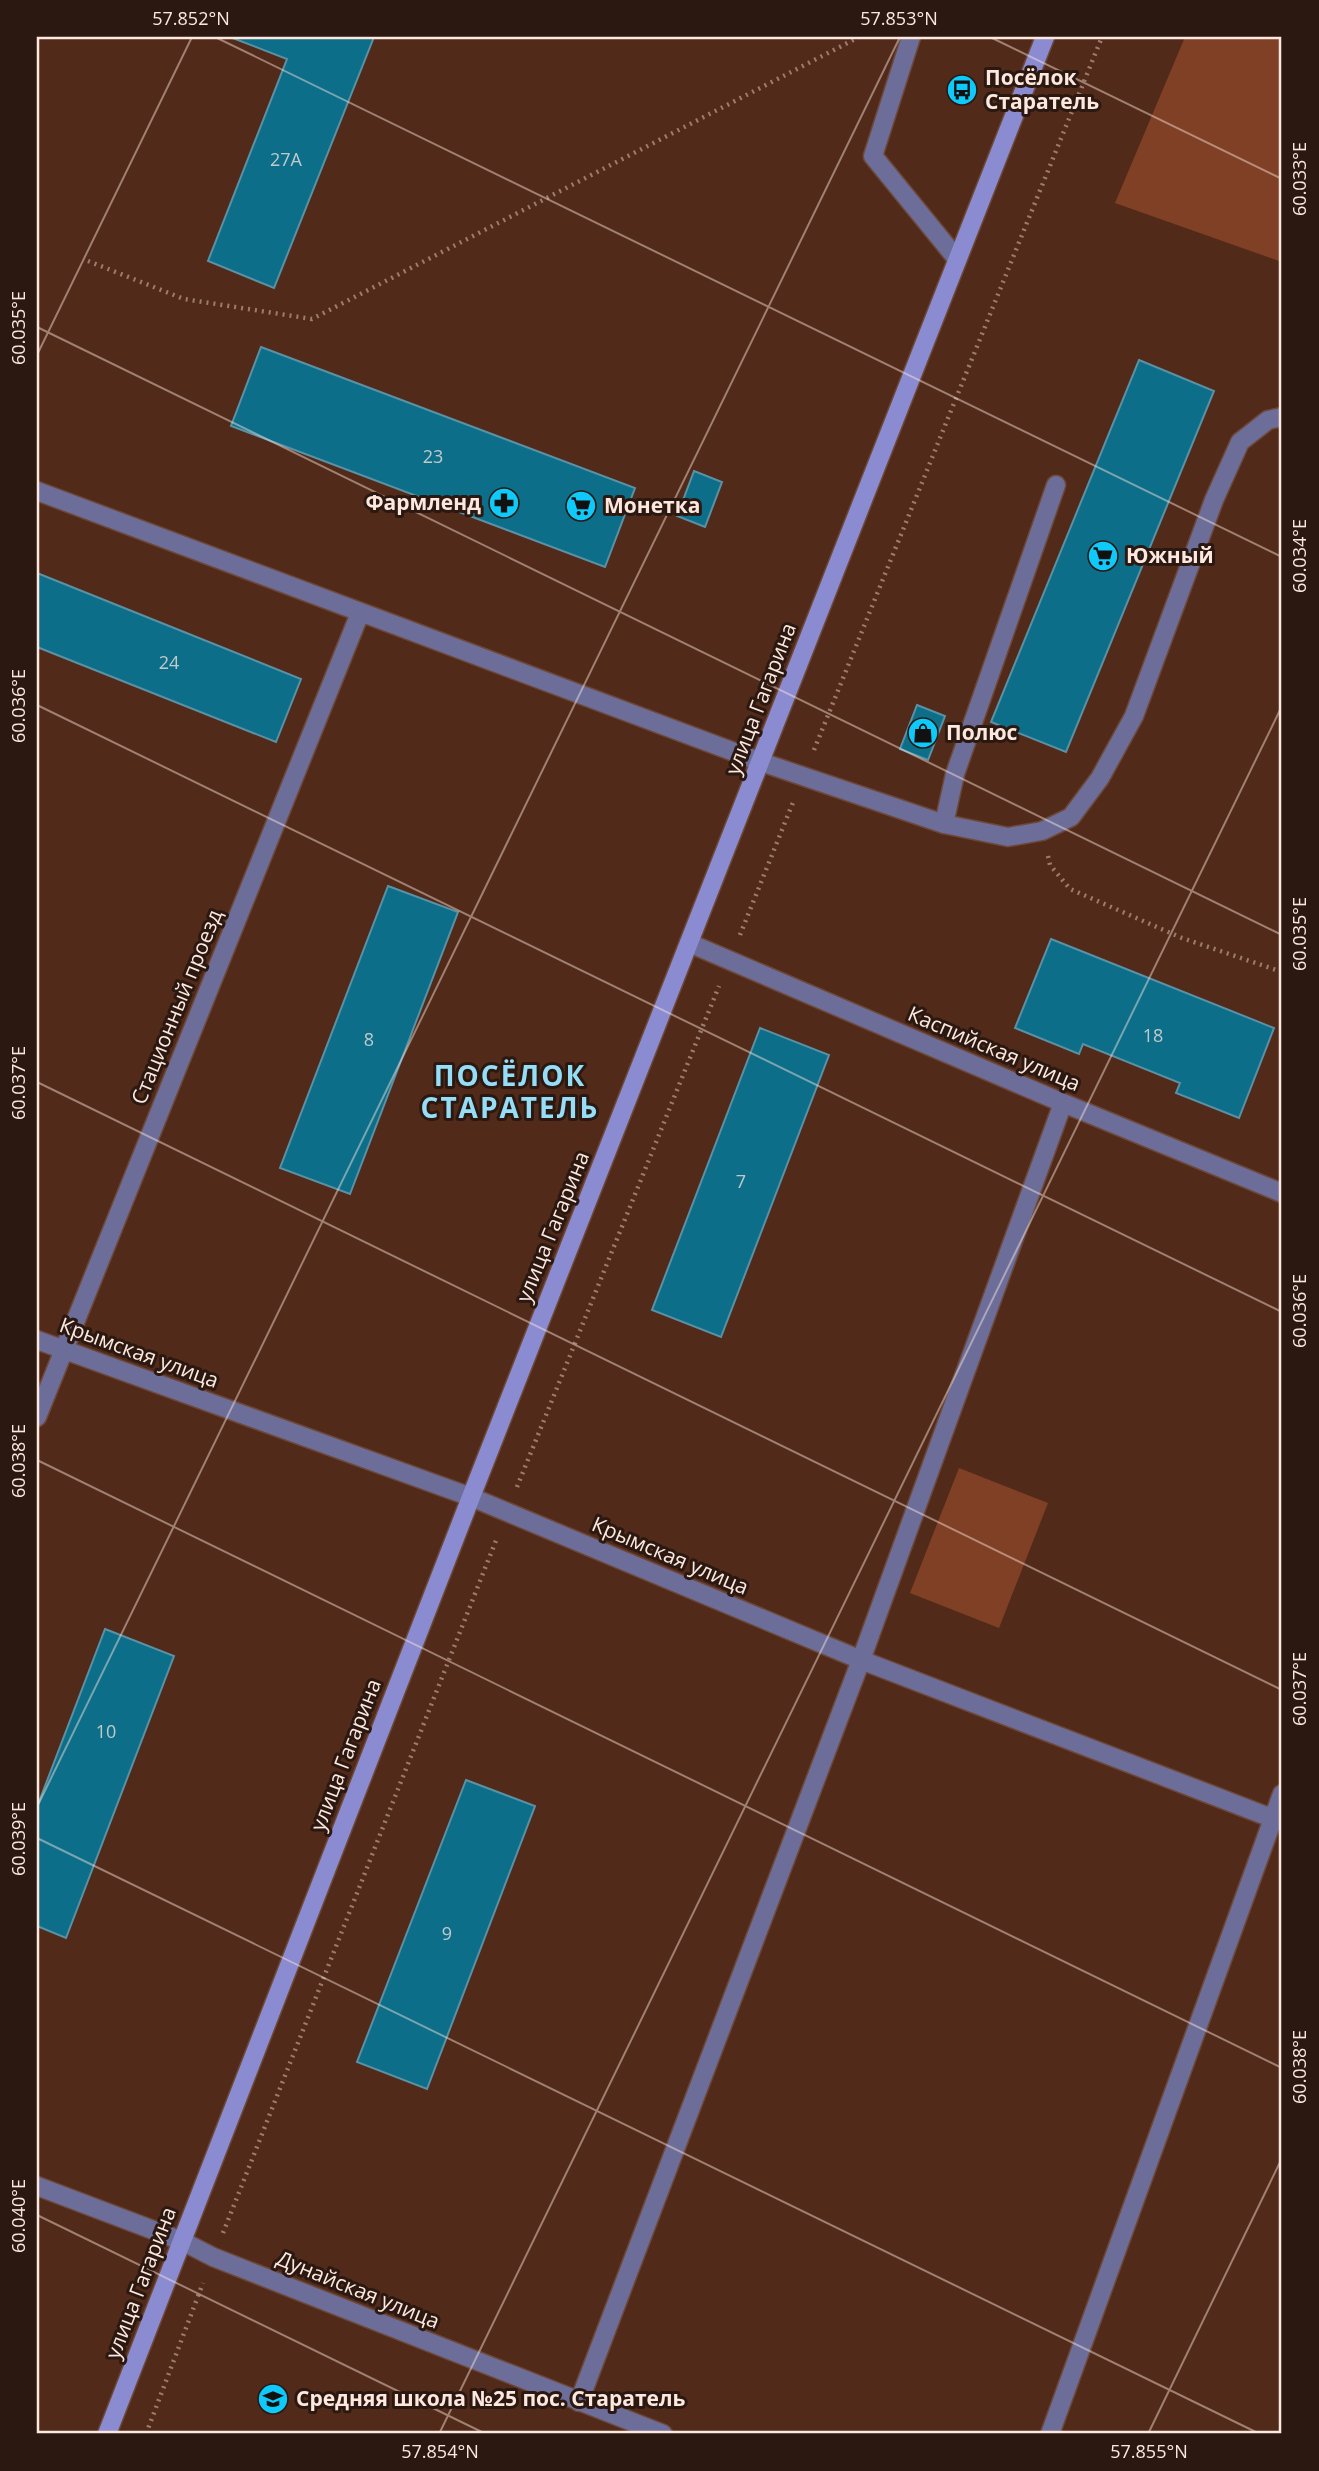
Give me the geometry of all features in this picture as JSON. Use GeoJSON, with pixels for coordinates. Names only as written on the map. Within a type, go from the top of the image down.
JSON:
{"type":"FeatureCollection","features":[{"type":"Feature","properties":{"kind":"street"},"geometry":{"type":"LineString","coordinates":[[911,37],[873,156],[957,259]]}},
{"type":"Feature","properties":{"kind":"street","name":"улица Гагарина"},"geometry":{"type":"LineString","coordinates":[[107,2434],[471,1497],[1045,37]]}},
{"type":"Feature","properties":{"kind":"street"},"geometry":{"type":"LineString","coordinates":[[37,491],[761,762],[944,824],[1008,837],[1042,831],[1071,817],[1100,778],[1133,716],[1213,500],[1240,442],[1275,419]]}},
{"type":"Feature","properties":{"kind":"street"},"geometry":{"type":"LineString","coordinates":[[944,824],[954,774],[1055,485]]}},
{"type":"Feature","properties":{"kind":"street","name":"Стационный проезд"},"geometry":{"type":"LineString","coordinates":[[37,1417],[360,613]]}},
{"type":"Feature","properties":{"kind":"street","name":"Каспийская улица"},"geometry":{"type":"LineString","coordinates":[[689,943],[1063,1103],[1282,1193]]}},
{"type":"Feature","properties":{"kind":"street"},"geometry":{"type":"LineString","coordinates":[[579,2402],[861,1660],[1063,1103]]}},
{"type":"Feature","properties":{"kind":"street","name":"Крымская улица"},"geometry":{"type":"LineString","coordinates":[[37,1340],[471,1497],[861,1660],[1278,1820]]}},
{"type":"Feature","properties":{"kind":"street"},"geometry":{"type":"LineString","coordinates":[[1050,2434],[1278,1820],[1282,1794]]}},
{"type":"Feature","properties":{"kind":"street","name":"Дунайская улица"},"geometry":{"type":"LineString","coordinates":[[37,2186],[182,2241],[214,2257],[663,2434]]}},
{"type":"Feature","properties":{"kind":"path"},"geometry":{"type":"LineString","coordinates":[[88,261],[184,299],[312,319],[859,37]]}},
{"type":"Feature","properties":{"kind":"path"},"geometry":{"type":"LineString","coordinates":[[146,2434],[507,1513],[1102,37]]}},
{"type":"Feature","properties":{"kind":"path"},"geometry":{"type":"LineString","coordinates":[[1042,831],[1050,865],[1069,890],[1182,939],[1282,972]]}},
{"type":"Feature","properties":{"kind":"shaded area"},"geometry":{"type":"Polygon","coordinates":[[[1185,37],[1282,37],[1282,257],[1279,261],[1115,203],[1185,37]]]}},
{"type":"Feature","properties":{"kind":"shaded area"},"geometry":{"type":"Polygon","coordinates":[[[959,1468],[1048,1503],[999,1628],[910,1593],[959,1468]]]}},
{"type":"Feature","properties":{"kind":"building"},"geometry":{"type":"Polygon","coordinates":[[[230,37],[374,37],[274,288],[208,261],[287,59],[230,37]]]}},
{"type":"Feature","properties":{"kind":"building"},"geometry":{"type":"Polygon","coordinates":[[[261,347],[635,488],[605,567],[231,426],[261,347]]]}},
{"type":"Feature","properties":{"kind":"building","name":"Южный"},"geometry":{"type":"Polygon","coordinates":[[[1139,360],[1214,391],[1066,752],[991,722],[1139,360]]]}},
{"type":"Feature","properties":{"kind":"building"},"geometry":{"type":"Polygon","coordinates":[[[694,471],[722,482],[705,527],[677,516],[694,471]]]}},
{"type":"Feature","properties":{"kind":"building"},"geometry":{"type":"Polygon","coordinates":[[[37,573],[301,679],[276,742],[37,647],[37,573]]]}},
{"type":"Feature","properties":{"kind":"building","name":"Полюс"},"geometry":{"type":"Polygon","coordinates":[[[917,705],[945,716],[928,760],[900,749],[917,705]]]}},
{"type":"Feature","properties":{"kind":"building"},"geometry":{"type":"Polygon","coordinates":[[[388,886],[458,912],[350,1194],[280,1168],[388,886]]]}},
{"type":"Feature","properties":{"kind":"building"},"geometry":{"type":"Polygon","coordinates":[[[1051,939],[1274,1028],[1239,1118],[1176,1093],[1180,1083],[1083,1044],[1079,1054],[1015,1028],[1051,939]]]}},
{"type":"Feature","properties":{"kind":"building"},"geometry":{"type":"Polygon","coordinates":[[[760,1028],[829,1055],[721,1337],[652,1310],[760,1028]]]}},
{"type":"Feature","properties":{"kind":"building"},"geometry":{"type":"Polygon","coordinates":[[[105,1629],[174,1656],[66,1938],[37,1926],[37,1807],[105,1629]]]}},
{"type":"Feature","properties":{"kind":"building"},"geometry":{"type":"Polygon","coordinates":[[[466,1780],[535,1806],[427,2089],[357,2062],[466,1780]]]}},
{"type":"Feature","properties":{"kind":"place","name":"Посёлок Старатель"},"geometry":{"type":"Point","coordinates":[962,90]}},
{"type":"Feature","properties":{"kind":"place","name":"Фармленд"},"geometry":{"type":"Point","coordinates":[504,503]}},
{"type":"Feature","properties":{"kind":"place","name":"Монетка"},"geometry":{"type":"Point","coordinates":[581,506]}},
{"type":"Feature","properties":{"kind":"place","name":"Южный"},"geometry":{"type":"Point","coordinates":[1103,556]}},
{"type":"Feature","properties":{"kind":"place","name":"Полюс"},"geometry":{"type":"Point","coordinates":[923,733]}},
{"type":"Feature","properties":{"kind":"place","name":"Средняя школа №25 пос. Старатель"},"geometry":{"type":"Point","coordinates":[273,2399]}},
{"type":"Feature","properties":{"kind":"district","name":"ПОСЁЛОК СТАРАТЕЛЬ"},"geometry":{"type":"Point","coordinates":[510,1092]}}]}
